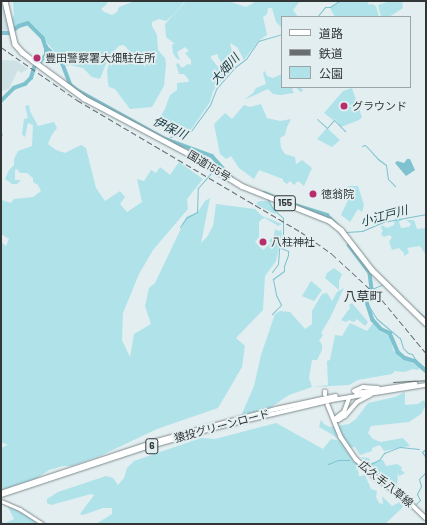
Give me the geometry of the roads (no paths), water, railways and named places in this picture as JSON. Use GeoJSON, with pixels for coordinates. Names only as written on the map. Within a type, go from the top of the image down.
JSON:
{"type":"FeatureCollection","features":[{"type":"Feature","properties":{"kind":"highway","name":"国道155号"},"geometry":{"type":"LineString","coordinates":[[5,1],[12,33],[18,48],[37,64],[84,98],[195,157],[242,186],[330,221],[341,230],[372,270],[426,324]]}},
{"type":"Feature","properties":{"kind":"main road","name":"猿投グリーンロード"},"geometry":{"type":"LineString","coordinates":[[1,494],[118,453],[201,428],[306,402],[387,388],[426,384]]}},
{"type":"Feature","properties":{"kind":"main road","name":"猿投グリーンロード"},"geometry":{"type":"LineString","coordinates":[[1,494],[211,428],[332,400],[413,385]]}},
{"type":"Feature","properties":{"kind":"main road"},"geometry":{"type":"LineString","coordinates":[[354,392],[362,387],[387,388]]}},
{"type":"Feature","properties":{"kind":"main road"},"geometry":{"type":"LineString","coordinates":[[334,420],[338,420],[347,414],[355,404],[364,397],[402,388]]}},
{"type":"Feature","properties":{"kind":"main road"},"geometry":{"type":"LineString","coordinates":[[334,420],[344,412],[349,398]]}},
{"type":"Feature","properties":{"kind":"main road","name":"広久手八草線"},"geometry":{"type":"LineString","coordinates":[[328,405],[348,448],[362,466],[414,506],[426,518]]}},
{"type":"Feature","properties":{"kind":"street"},"geometry":{"type":"LineString","coordinates":[[1,501],[20,509],[43,524]]}},
{"type":"Feature","properties":{"kind":"waterway","name":"大畑川"},"geometry":{"type":"LineString","coordinates":[[318,16],[325,7],[330,7],[339,1]]}},
{"type":"Feature","properties":{"kind":"waterway","name":"伊保川"},"geometry":{"type":"LineString","coordinates":[[1,33],[10,33],[19,26],[28,23],[43,38],[46,47],[62,62],[71,85],[77,90],[165,139],[212,156],[233,179]]}},
{"type":"Feature","properties":{"kind":"waterway","name":"大畑川"},"geometry":{"type":"LineString","coordinates":[[170,137],[191,131],[210,105],[216,89],[234,68],[246,59],[258,41],[281,34]]}},
{"type":"Feature","properties":{"kind":"waterway"},"geometry":{"type":"LineString","coordinates":[[1,101],[14,88],[25,84],[31,78],[35,65],[39,63],[46,55],[46,47]]}},
{"type":"Feature","properties":{"kind":"waterway"},"geometry":{"type":"LineString","coordinates":[[317,119],[327,128],[334,120],[345,131]]}},
{"type":"Feature","properties":{"kind":"waterway"},"geometry":{"type":"LineString","coordinates":[[362,146],[365,145],[386,165],[388,179],[395,186]]}},
{"type":"Feature","properties":{"kind":"waterway","name":"伊保川"},"geometry":{"type":"LineString","coordinates":[[214,167],[218,161]]}},
{"type":"Feature","properties":{"kind":"waterway"},"geometry":{"type":"LineString","coordinates":[[180,227],[186,218],[197,212],[198,188],[213,171]]}},
{"type":"Feature","properties":{"kind":"waterway","name":"伊保川"},"geometry":{"type":"LineString","coordinates":[[264,193],[280,199]]}},
{"type":"Feature","properties":{"kind":"waterway"},"geometry":{"type":"LineString","coordinates":[[267,198],[273,209],[283,218],[281,248],[288,251],[284,271],[273,279],[276,295],[281,305],[272,314]]}},
{"type":"Feature","properties":{"kind":"waterway","name":"伊保川"},"geometry":{"type":"LineString","coordinates":[[295,205],[327,215],[337,225]]}},
{"type":"Feature","properties":{"kind":"waterway","name":"小江戸川"},"geometry":{"type":"LineString","coordinates":[[346,232],[362,231],[383,222],[426,214]]}},
{"type":"Feature","properties":{"kind":"waterway"},"geometry":{"type":"LineString","coordinates":[[272,272],[278,264],[279,249],[282,243]]}},
{"type":"Feature","properties":{"kind":"waterway","name":"伊保川"},"geometry":{"type":"LineString","coordinates":[[349,245],[370,273],[372,289],[367,302],[373,320],[381,329],[390,333],[398,352],[405,358],[415,361],[426,371]]}},
{"type":"Feature","properties":{"kind":"waterway"},"geometry":{"type":"LineString","coordinates":[[387,282],[392,287]]}},
{"type":"Feature","properties":{"kind":"waterway"},"geometry":{"type":"LineString","coordinates":[[372,289],[383,284]]}},
{"type":"Feature","properties":{"kind":"waterway"},"geometry":{"type":"LineString","coordinates":[[370,308],[377,319],[400,338],[403,348],[408,353],[412,354],[415,359],[426,369]]}},
{"type":"Feature","properties":{"kind":"waterway"},"geometry":{"type":"LineString","coordinates":[[416,310],[426,318]]}},
{"type":"Feature","properties":{"kind":"waterway"},"geometry":{"type":"LineString","coordinates":[[365,463],[371,464],[379,460],[384,453],[400,447],[419,449]]}},
{"type":"Feature","properties":{"kind":"waterway"},"geometry":{"type":"LineString","coordinates":[[426,449],[422,452],[426,458]]}},
{"type":"Feature","properties":{"kind":"waterway"},"geometry":{"type":"LineString","coordinates":[[328,464],[338,460],[349,460]]}},
{"type":"Feature","properties":{"kind":"waterway"},"geometry":{"type":"LineString","coordinates":[[416,504],[420,500],[417,494],[421,486],[419,479],[426,472]]}},
{"type":"Feature","properties":{"kind":"tram line"},"geometry":{"type":"LineString","coordinates":[[393,382],[426,380]]}},
{"type":"Feature","properties":{"kind":"railway"},"geometry":{"type":"LineString","coordinates":[[1,47],[77,100],[301,232],[332,254],[382,300],[426,353]]}},
{"type":"Feature","properties":{"kind":"place","name":"豊田警察署大畑駐在所"},"geometry":{"type":"Point","coordinates":[37,58]}},
{"type":"Feature","properties":{"kind":"place","name":"グラウンド"},"geometry":{"type":"Point","coordinates":[344,106]}},
{"type":"Feature","properties":{"kind":"place","name":"徳翁院"},"geometry":{"type":"Point","coordinates":[313,194]}},
{"type":"Feature","properties":{"kind":"place","name":"八柱神社"},"geometry":{"type":"Point","coordinates":[263,242]}},
{"type":"Feature","properties":{"kind":"district","name":"八草町"},"geometry":{"type":"Point","coordinates":[363,296]}}]}
